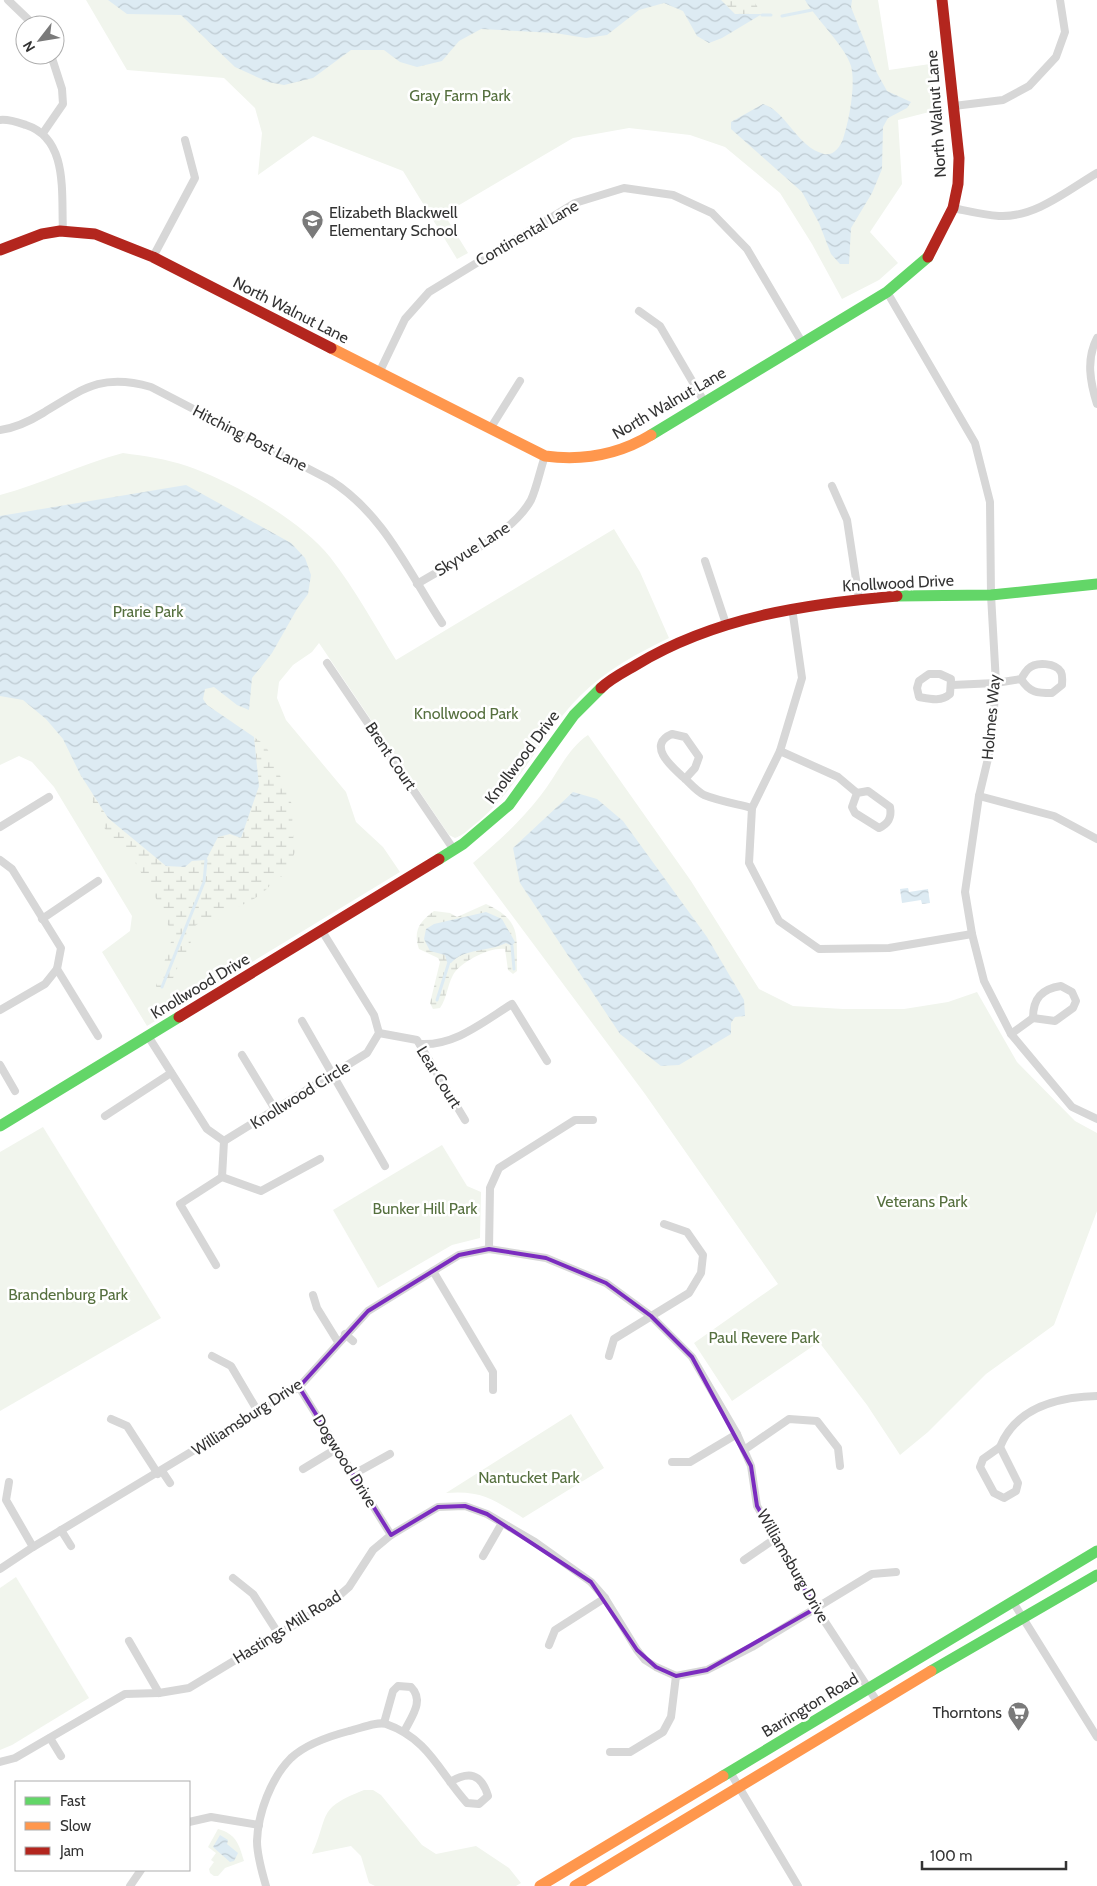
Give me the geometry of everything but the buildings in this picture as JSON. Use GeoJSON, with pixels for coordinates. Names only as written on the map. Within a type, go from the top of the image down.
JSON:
{"type":"FeatureCollection","features":[{"type":"Feature","properties":{"kind":"street"},"geometry":{"type":"LineString","coordinates":[[8,0],[24,15]]}},
{"type":"Feature","properties":{"kind":"street","name":"North Walnut Lane"},"geometry":{"type":"LineString","coordinates":[[0,250],[38,234],[64,231],[100,234],[153,258],[545,456],[575,459],[612,454],[643,440],[887,292],[927,258],[953,208],[958,184],[959,158],[942,0]]}},
{"type":"Feature","properties":{"kind":"street"},"geometry":{"type":"LineString","coordinates":[[954,106],[1003,100],[1029,86],[1056,57],[1065,32],[1060,0]]}},
{"type":"Feature","properties":{"kind":"street"},"geometry":{"type":"LineString","coordinates":[[43,133],[63,104],[62,89],[54,65]]}},
{"type":"Feature","properties":{"kind":"street"},"geometry":{"type":"LineString","coordinates":[[0,120],[7,119],[37,129],[43,133],[56,152],[60,162],[64,231]]}},
{"type":"Feature","properties":{"kind":"street"},"geometry":{"type":"LineString","coordinates":[[153,258],[195,178],[185,140]]}},
{"type":"Feature","properties":{"kind":"street"},"geometry":{"type":"LineString","coordinates":[[953,208],[1000,216],[1026,212],[1051,201],[1097,173]]}},
{"type":"Feature","properties":{"kind":"street","name":"Continental Lane"},"geometry":{"type":"LineString","coordinates":[[379,373],[405,319],[429,292],[576,203],[624,188],[673,194],[712,213],[747,249],[803,344]]}},
{"type":"Feature","properties":{"kind":"street","name":"Holmes Way"},"geometry":{"type":"LineString","coordinates":[[887,292],[976,444],[990,502],[991,596],[996,683],[991,746],[979,796],[965,892],[972,934],[984,981],[1011,1034],[1072,1108],[1097,1119]]}},
{"type":"Feature","properties":{"kind":"street"},"geometry":{"type":"LineString","coordinates":[[639,311],[660,326],[705,403]]}},
{"type":"Feature","properties":{"kind":"street"},"geometry":{"type":"LineString","coordinates":[[1097,338],[1091,359],[1090,374],[1097,404]]}},
{"type":"Feature","properties":{"kind":"street","name":"Hitching Post Lane"},"geometry":{"type":"LineString","coordinates":[[0,430],[29,421],[80,390],[105,381],[128,380],[151,387],[343,488],[365,507],[380,524],[442,623]]}},
{"type":"Feature","properties":{"kind":"street"},"geometry":{"type":"LineString","coordinates":[[490,429],[520,381]]}},
{"type":"Feature","properties":{"kind":"street","name":"Skyvue Lane"},"geometry":{"type":"LineString","coordinates":[[417,584],[507,529],[521,515],[531,499],[545,456]]}},
{"type":"Feature","properties":{"kind":"street"},"geometry":{"type":"LineString","coordinates":[[832,486],[848,520],[859,599]]}},
{"type":"Feature","properties":{"kind":"street"},"geometry":{"type":"LineString","coordinates":[[705,561],[726,624]]}},
{"type":"Feature","properties":{"kind":"street","name":"Knollwood Drive"},"geometry":{"type":"LineString","coordinates":[[0,1126],[454,850],[487,825],[509,805],[574,716],[605,684],[656,653],[726,624],[792,608],[859,599],[904,596],[991,596],[1097,584]]}},
{"type":"Feature","properties":{"kind":"street"},"geometry":{"type":"LineString","coordinates":[[792,608],[802,678],[780,751],[752,808],[748,864],[778,921],[819,949],[889,948],[972,934]]}},
{"type":"Feature","properties":{"kind":"street","name":"Brent Court"},"geometry":{"type":"LineString","coordinates":[[327,662],[454,850]]}},
{"type":"Feature","properties":{"kind":"street"},"geometry":{"type":"LineString","coordinates":[[952,685],[996,683],[1021,679],[1028,669],[1042,664],[1054,666],[1061,672],[1062,685],[1052,693],[1035,694],[1026,687],[1021,679]]}},
{"type":"Feature","properties":{"kind":"street"},"geometry":{"type":"LineString","coordinates":[[929,674],[946,675],[951,679],[952,685],[950,694],[938,700],[919,697],[916,688],[918,681],[929,674]]}},
{"type":"Feature","properties":{"kind":"street"},"geometry":{"type":"LineString","coordinates":[[685,779],[697,764],[698,753],[685,737],[672,734],[662,741],[661,751],[673,769],[685,779],[705,795],[752,808]]}},
{"type":"Feature","properties":{"kind":"street"},"geometry":{"type":"LineString","coordinates":[[780,751],[838,778],[857,793],[868,791],[890,807],[890,819],[886,825],[879,828],[855,813],[852,807],[857,793]]}},
{"type":"Feature","properties":{"kind":"street"},"geometry":{"type":"LineString","coordinates":[[979,796],[1054,816],[1097,838]]}},
{"type":"Feature","properties":{"kind":"street"},"geometry":{"type":"LineString","coordinates":[[0,827],[49,797]]}},
{"type":"Feature","properties":{"kind":"street"},"geometry":{"type":"LineString","coordinates":[[0,860],[12,869],[61,948],[56,969],[44,984],[0,1010]]}},
{"type":"Feature","properties":{"kind":"street"},"geometry":{"type":"LineString","coordinates":[[42,919],[98,881]]}},
{"type":"Feature","properties":{"kind":"street"},"geometry":{"type":"LineString","coordinates":[[322,931],[374,1015],[379,1033]]}},
{"type":"Feature","properties":{"kind":"street"},"geometry":{"type":"LineString","coordinates":[[56,969],[98,1036]]}},
{"type":"Feature","properties":{"kind":"street"},"geometry":{"type":"LineString","coordinates":[[1011,1034],[1033,1018],[1055,1021],[1063,1016],[1072,1008],[1076,1001],[1072,992],[1061,986],[1042,992],[1035,1000],[1033,1018]]}},
{"type":"Feature","properties":{"kind":"street"},"geometry":{"type":"LineString","coordinates":[[420,1044],[437,1045],[452,1040],[512,1004],[547,1061]]}},
{"type":"Feature","properties":{"kind":"street"},"geometry":{"type":"LineString","coordinates":[[302,1021],[386,1166]]}},
{"type":"Feature","properties":{"kind":"street","name":"Lear Court"},"geometry":{"type":"LineString","coordinates":[[379,1033],[417,1040],[465,1120]]}},
{"type":"Feature","properties":{"kind":"street","name":"Knollwood Circle"},"geometry":{"type":"LineString","coordinates":[[224,1141],[276,1111],[367,1052],[379,1033]]}},
{"type":"Feature","properties":{"kind":"street"},"geometry":{"type":"LineString","coordinates":[[148,1036],[207,1129],[224,1141],[222,1177]]}},
{"type":"Feature","properties":{"kind":"street"},"geometry":{"type":"LineString","coordinates":[[242,1055],[276,1111]]}},
{"type":"Feature","properties":{"kind":"street"},"geometry":{"type":"LineString","coordinates":[[0,1065],[15,1091]]}},
{"type":"Feature","properties":{"kind":"street"},"geometry":{"type":"LineString","coordinates":[[105,1116],[171,1073]]}},
{"type":"Feature","properties":{"kind":"street"},"geometry":{"type":"LineString","coordinates":[[489,1249],[490,1188],[499,1168],[575,1120],[593,1120]]}},
{"type":"Feature","properties":{"kind":"street"},"geometry":{"type":"LineString","coordinates":[[222,1177],[261,1192],[320,1159]]}},
{"type":"Feature","properties":{"kind":"street"},"geometry":{"type":"LineString","coordinates":[[216,1265],[180,1204],[222,1177]]}},
{"type":"Feature","properties":{"kind":"street"},"geometry":{"type":"LineString","coordinates":[[609,1356],[614,1339],[689,1293],[701,1273],[703,1255],[687,1232],[664,1224]]}},
{"type":"Feature","properties":{"kind":"street","name":"Williamsburg Drive"},"geometry":{"type":"LineString","coordinates":[[0,1569],[258,1410],[299,1387],[345,1334],[368,1311],[459,1255],[489,1249],[546,1258],[606,1283],[651,1316],[692,1357],[737,1434],[751,1466],[757,1506],[816,1608],[878,1703]]}},
{"type":"Feature","properties":{"kind":"street"},"geometry":{"type":"LineString","coordinates":[[433,1271],[493,1372],[493,1390]]}},
{"type":"Feature","properties":{"kind":"street"},"geometry":{"type":"LineString","coordinates":[[313,1295],[317,1308],[338,1342]]}},
{"type":"Feature","properties":{"kind":"street"},"geometry":{"type":"LineString","coordinates":[[345,1334],[353,1342]]}},
{"type":"Feature","properties":{"kind":"street"},"geometry":{"type":"LineString","coordinates":[[212,1356],[231,1366],[258,1410]]}},
{"type":"Feature","properties":{"kind":"street","name":"Dogwood Drive"},"geometry":{"type":"LineString","coordinates":[[299,1387],[391,1536]]}},
{"type":"Feature","properties":{"kind":"street"},"geometry":{"type":"LineString","coordinates":[[1000,1447],[1018,1483],[1016,1491],[1004,1498],[994,1493],[980,1467],[983,1459],[1000,1447],[1014,1425],[1034,1410],[1069,1396],[1097,1396]]}},
{"type":"Feature","properties":{"kind":"street"},"geometry":{"type":"LineString","coordinates":[[111,1419],[127,1426],[170,1483]]}},
{"type":"Feature","properties":{"kind":"street"},"geometry":{"type":"LineString","coordinates":[[744,1450],[789,1419],[817,1421],[838,1448],[840,1466]]}},
{"type":"Feature","properties":{"kind":"street"},"geometry":{"type":"LineString","coordinates":[[672,1462],[690,1462],[737,1434]]}},
{"type":"Feature","properties":{"kind":"street"},"geometry":{"type":"LineString","coordinates":[[303,1469],[336,1449]]}},
{"type":"Feature","properties":{"kind":"street"},"geometry":{"type":"LineString","coordinates":[[354,1474],[390,1454]]}},
{"type":"Feature","properties":{"kind":"street"},"geometry":{"type":"LineString","coordinates":[[9,1482],[6,1500],[33,1547]]}},
{"type":"Feature","properties":{"kind":"street","name":"Hastings Mill Road"},"geometry":{"type":"LineString","coordinates":[[0,1762],[15,1758],[125,1694],[160,1694],[189,1688],[332,1602],[349,1587],[373,1550],[391,1536],[438,1507],[465,1506],[487,1514],[535,1542],[573,1568],[591,1582],[605,1598],[641,1655],[656,1667],[676,1676]]}},
{"type":"Feature","properties":{"kind":"street"},"geometry":{"type":"LineString","coordinates":[[483,1556],[502,1523]]}},
{"type":"Feature","properties":{"kind":"street"},"geometry":{"type":"LineString","coordinates":[[61,1530],[71,1546]]}},
{"type":"Feature","properties":{"kind":"street"},"geometry":{"type":"LineString","coordinates":[[744,1560],[776,1538]]}},
{"type":"Feature","properties":{"kind":"street","name":"Barrington Road"},"geometry":{"type":"LineString","coordinates":[[540,1886],[1097,1552]]}},
{"type":"Feature","properties":{"kind":"street"},"geometry":{"type":"LineString","coordinates":[[610,1752],[630,1752],[664,1732],[671,1717],[676,1676],[707,1670],[752,1647],[872,1574],[896,1572]]}},
{"type":"Feature","properties":{"kind":"street","name":"Barrington Road"},"geometry":{"type":"LineString","coordinates":[[575,1886],[1022,1617],[1097,1575]]}},
{"type":"Feature","properties":{"kind":"street"},"geometry":{"type":"LineString","coordinates":[[233,1578],[253,1594],[278,1633]]}},
{"type":"Feature","properties":{"kind":"street"},"geometry":{"type":"LineString","coordinates":[[549,1644],[555,1630],[605,1598]]}},
{"type":"Feature","properties":{"kind":"street"},"geometry":{"type":"LineString","coordinates":[[1013,1602],[1097,1737]]}},
{"type":"Feature","properties":{"kind":"street"},"geometry":{"type":"LineString","coordinates":[[129,1641],[160,1694]]}},
{"type":"Feature","properties":{"kind":"street"},"geometry":{"type":"LineString","coordinates":[[384,1723],[393,1691],[398,1686],[411,1686],[417,1692],[419,1699],[404,1732]]}},
{"type":"Feature","properties":{"kind":"street"},"geometry":{"type":"LineString","coordinates":[[266,1886],[258,1859],[257,1841],[259,1826],[272,1783],[292,1757],[326,1737],[384,1723],[404,1732],[425,1747],[450,1782],[467,1803],[479,1804],[488,1796],[484,1783],[473,1776],[462,1775],[450,1782]]}},
{"type":"Feature","properties":{"kind":"street"},"geometry":{"type":"LineString","coordinates":[[50,1738],[61,1756]]}},
{"type":"Feature","properties":{"kind":"street"},"geometry":{"type":"LineString","coordinates":[[730,1772],[798,1886]]}},
{"type":"Feature","properties":{"kind":"street"},"geometry":{"type":"LineString","coordinates":[[190,1822],[211,1817],[259,1826]]}},
{"type":"Feature","properties":{"kind":"street"},"geometry":{"type":"LineString","coordinates":[[130,1886],[141,1871]]}},
{"type":"Feature","properties":{"kind":"highlighted area"},"geometry":{"type":"Polygon","coordinates":[[[489,1249],[546,1258],[606,1283],[651,1316],[692,1357],[751,1466],[757,1506],[816,1608],[707,1670],[676,1676],[656,1667],[637,1650],[591,1582],[487,1514],[465,1506],[438,1507],[391,1535],[299,1387],[368,1311],[459,1255],[489,1249]]]}},
{"type":"Feature","properties":{"kind":"green space","name":"Gray Farm Park"},"geometry":{"type":"Polygon","coordinates":[[[86,0],[878,0],[889,70],[930,64],[937,110],[898,120],[902,184],[870,232],[898,263],[879,280],[842,299],[812,244],[780,193],[725,147],[690,135],[629,128],[573,138],[444,214],[468,253],[457,259],[403,171],[313,136],[258,175],[262,133],[255,108],[224,78],[127,70],[86,0]]]}},
{"type":"Feature","properties":{"kind":"green space"},"geometry":{"type":"Polygon","coordinates":[[[721,0],[753,0],[762,14],[735,14],[721,0]]]}},
{"type":"Feature","properties":{"kind":"green space","name":"Prarie Park"},"geometry":{"type":"Polygon","coordinates":[[[123,453],[171,461],[224,481],[264,503],[302,529],[330,557],[339,569],[396,660],[614,529],[640,572],[669,638],[622,663],[600,678],[580,696],[553,728],[490,811],[463,834],[455,838],[449,835],[319,643],[312,652],[293,665],[279,682],[277,698],[286,720],[346,792],[356,822],[383,847],[400,872],[147,1026],[102,952],[130,931],[132,916],[54,787],[32,762],[19,756],[0,765],[0,495],[123,453]]]}},
{"type":"Feature","properties":{"kind":"green space","name":"Veterans Park"},"geometry":{"type":"Polygon","coordinates":[[[588,735],[691,881],[759,989],[793,1006],[843,1009],[904,1009],[948,1002],[977,992],[1017,1062],[1075,1121],[1097,1133],[1097,1211],[1054,1325],[986,1374],[928,1432],[900,1455],[867,1405],[819,1342],[732,1401],[694,1343],[778,1284],[645,1094],[473,863],[525,814],[547,787],[574,747],[588,735]]]}},
{"type":"Feature","properties":{"kind":"green space"},"geometry":{"type":"Polygon","coordinates":[[[254,737],[265,745],[274,761],[293,807],[292,826],[295,852],[285,875],[274,881],[261,894],[231,910],[215,923],[205,919],[195,926],[187,956],[179,964],[169,988],[163,993],[159,992],[156,986],[173,936],[158,902],[132,857],[105,829],[80,774],[108,818],[166,866],[206,860],[217,837],[230,834],[241,838],[259,786],[254,737]]]}},
{"type":"Feature","properties":{"kind":"green space"},"geometry":{"type":"Polygon","coordinates":[[[486,904],[498,910],[512,924],[517,939],[517,971],[513,974],[508,970],[505,949],[492,950],[476,956],[457,970],[451,979],[440,1008],[433,1009],[430,1003],[440,962],[438,958],[419,949],[417,932],[421,923],[434,911],[450,913],[457,917],[486,904]]]}},
{"type":"Feature","properties":{"kind":"green space","name":"Brandenburg Park"},"geometry":{"type":"Polygon","coordinates":[[[43,1127],[161,1318],[0,1411],[0,1152],[43,1127]]]}},
{"type":"Feature","properties":{"kind":"green space","name":"Bunker Hill Park"},"geometry":{"type":"Polygon","coordinates":[[[442,1145],[467,1186],[481,1192],[480,1238],[452,1245],[378,1288],[333,1210],[442,1145]]]}},
{"type":"Feature","properties":{"kind":"green space","name":"Nantucket Park"},"geometry":{"type":"Polygon","coordinates":[[[571,1414],[604,1468],[523,1518],[495,1501],[479,1495],[458,1492],[446,1493],[571,1414]]]}},
{"type":"Feature","properties":{"kind":"green space"},"geometry":{"type":"Polygon","coordinates":[[[16,1577],[89,1698],[12,1745],[0,1750],[0,1588],[16,1577]]]}},
{"type":"Feature","properties":{"kind":"green space"},"geometry":{"type":"Polygon","coordinates":[[[364,1790],[373,1790],[381,1795],[422,1845],[436,1854],[476,1846],[509,1868],[521,1883],[516,1886],[375,1886],[369,1883],[361,1856],[351,1846],[312,1854],[324,1821],[331,1808],[338,1802],[364,1790]]]}},
{"type":"Feature","properties":{"kind":"green space"},"geometry":{"type":"Polygon","coordinates":[[[218,1829],[236,1840],[244,1861],[225,1868],[218,1876],[214,1876],[210,1873],[209,1869],[214,1862],[211,1860],[216,1853],[208,1847],[218,1829]]]}},
{"type":"Feature","properties":{"kind":"water"},"geometry":{"type":"Polygon","coordinates":[[[108,0],[721,0],[735,14],[762,14],[722,38],[709,43],[697,36],[683,11],[664,3],[639,10],[607,35],[586,38],[555,33],[481,29],[459,41],[442,61],[417,67],[400,62],[384,50],[351,50],[313,78],[284,85],[268,82],[235,67],[181,15],[127,14],[108,0]]]}},
{"type":"Feature","properties":{"kind":"water"},"geometry":{"type":"Polygon","coordinates":[[[805,0],[852,0],[851,7],[877,73],[887,91],[911,102],[907,108],[888,118],[883,127],[882,169],[872,193],[851,228],[849,264],[840,264],[831,254],[819,223],[802,192],[731,129],[731,122],[763,104],[778,114],[806,144],[815,150],[824,154],[831,154],[840,145],[851,103],[853,83],[851,66],[837,41],[805,0]]]}},
{"type":"Feature","properties":{"kind":"water"},"geometry":{"type":"Polygon","coordinates":[[[186,485],[291,543],[305,558],[311,575],[308,594],[297,609],[272,653],[252,678],[249,710],[237,705],[214,687],[205,689],[203,699],[207,705],[254,737],[259,786],[241,838],[230,834],[218,837],[206,860],[192,861],[185,867],[166,866],[108,818],[80,774],[63,739],[46,719],[23,700],[0,696],[0,516],[186,485]]]}},
{"type":"Feature","properties":{"kind":"water"},"geometry":{"type":"Polygon","coordinates":[[[573,792],[597,799],[623,821],[707,937],[744,1000],[745,1016],[735,1017],[731,1023],[731,1034],[679,1065],[661,1066],[620,1034],[520,883],[513,848],[573,792]]]}},
{"type":"Feature","properties":{"kind":"water"},"geometry":{"type":"Polygon","coordinates":[[[908,888],[909,892],[928,889],[930,903],[922,904],[921,900],[902,903],[900,889],[908,888]]]}},
{"type":"Feature","properties":{"kind":"water"},"geometry":{"type":"Polygon","coordinates":[[[486,912],[502,919],[515,942],[512,946],[506,943],[470,952],[456,958],[451,963],[447,962],[445,955],[430,951],[424,939],[426,929],[434,924],[486,912]]]}},
{"type":"Feature","properties":{"kind":"water"},"geometry":{"type":"Polygon","coordinates":[[[220,1835],[228,1840],[227,1844],[238,1853],[234,1861],[230,1862],[213,1847],[220,1835]]]}},
{"type":"Feature","properties":{"kind":"waterway"},"geometry":{"type":"LineString","coordinates":[[782,16],[812,10]]}},
{"type":"Feature","properties":{"kind":"waterway"},"geometry":{"type":"LineString","coordinates":[[762,15],[771,15]]}},
{"type":"Feature","properties":{"kind":"waterway"},"geometry":{"type":"LineString","coordinates":[[162,987],[204,882],[206,860]]}},
{"type":"Feature","properties":{"kind":"waterway"},"geometry":{"type":"LineString","coordinates":[[512,946],[514,969]]}},
{"type":"Feature","properties":{"kind":"waterway"},"geometry":{"type":"LineString","coordinates":[[437,1000],[449,962]]}},
{"type":"Feature","properties":{"kind":"traffic: fast"},"geometry":{"type":"LineString","coordinates":[[651,435],[887,292],[928,257]]}},
{"type":"Feature","properties":{"kind":"traffic: fast"},"geometry":{"type":"LineString","coordinates":[[897,596],[991,595],[1097,584]]}},
{"type":"Feature","properties":{"kind":"traffic: fast"},"geometry":{"type":"LineString","coordinates":[[439,859],[463,844],[509,805],[574,715],[601,688]]}},
{"type":"Feature","properties":{"kind":"traffic: fast"},"geometry":{"type":"LineString","coordinates":[[0,1126],[179,1017]]}},
{"type":"Feature","properties":{"kind":"traffic: fast"},"geometry":{"type":"LineString","coordinates":[[723,1776],[1097,1551]]}},
{"type":"Feature","properties":{"kind":"traffic: fast"},"geometry":{"type":"LineString","coordinates":[[931,1671],[1097,1575]]}},
{"type":"Feature","properties":{"kind":"traffic: slow"},"geometry":{"type":"LineString","coordinates":[[331,348],[545,456],[573,458],[600,455],[639,442],[651,435]]}},
{"type":"Feature","properties":{"kind":"traffic: slow"},"geometry":{"type":"LineString","coordinates":[[575,1886],[931,1671]]}},
{"type":"Feature","properties":{"kind":"traffic: slow"},"geometry":{"type":"LineString","coordinates":[[540,1886],[723,1776]]}},
{"type":"Feature","properties":{"kind":"traffic: jam"},"geometry":{"type":"LineString","coordinates":[[928,257],[953,208],[958,184],[959,158],[942,0]]}},
{"type":"Feature","properties":{"kind":"traffic: jam"},"geometry":{"type":"LineString","coordinates":[[0,250],[42,234],[60,231],[95,234],[153,257],[331,348]]}},
{"type":"Feature","properties":{"kind":"traffic: jam"},"geometry":{"type":"LineString","coordinates":[[601,688],[617,676],[666,649],[697,635],[729,624],[829,603],[897,596]]}},
{"type":"Feature","properties":{"kind":"traffic: jam"},"geometry":{"type":"LineString","coordinates":[[179,1017],[439,859]]}},
{"type":"Feature","properties":{"kind":"place","name":"Elizabeth Blackwell Elementary School"},"geometry":{"type":"Point","coordinates":[313,240]}},
{"type":"Feature","properties":{"kind":"place","name":"Thorntons"},"geometry":{"type":"Point","coordinates":[1018,1731]}},
{"type":"Feature","properties":{"kind":"park label","name":"Knollwood Park"},"geometry":{"type":"Point","coordinates":[466,713]}},
{"type":"Feature","properties":{"kind":"park label","name":"Paul Revere Park"},"geometry":{"type":"Point","coordinates":[764,1337]}}]}
